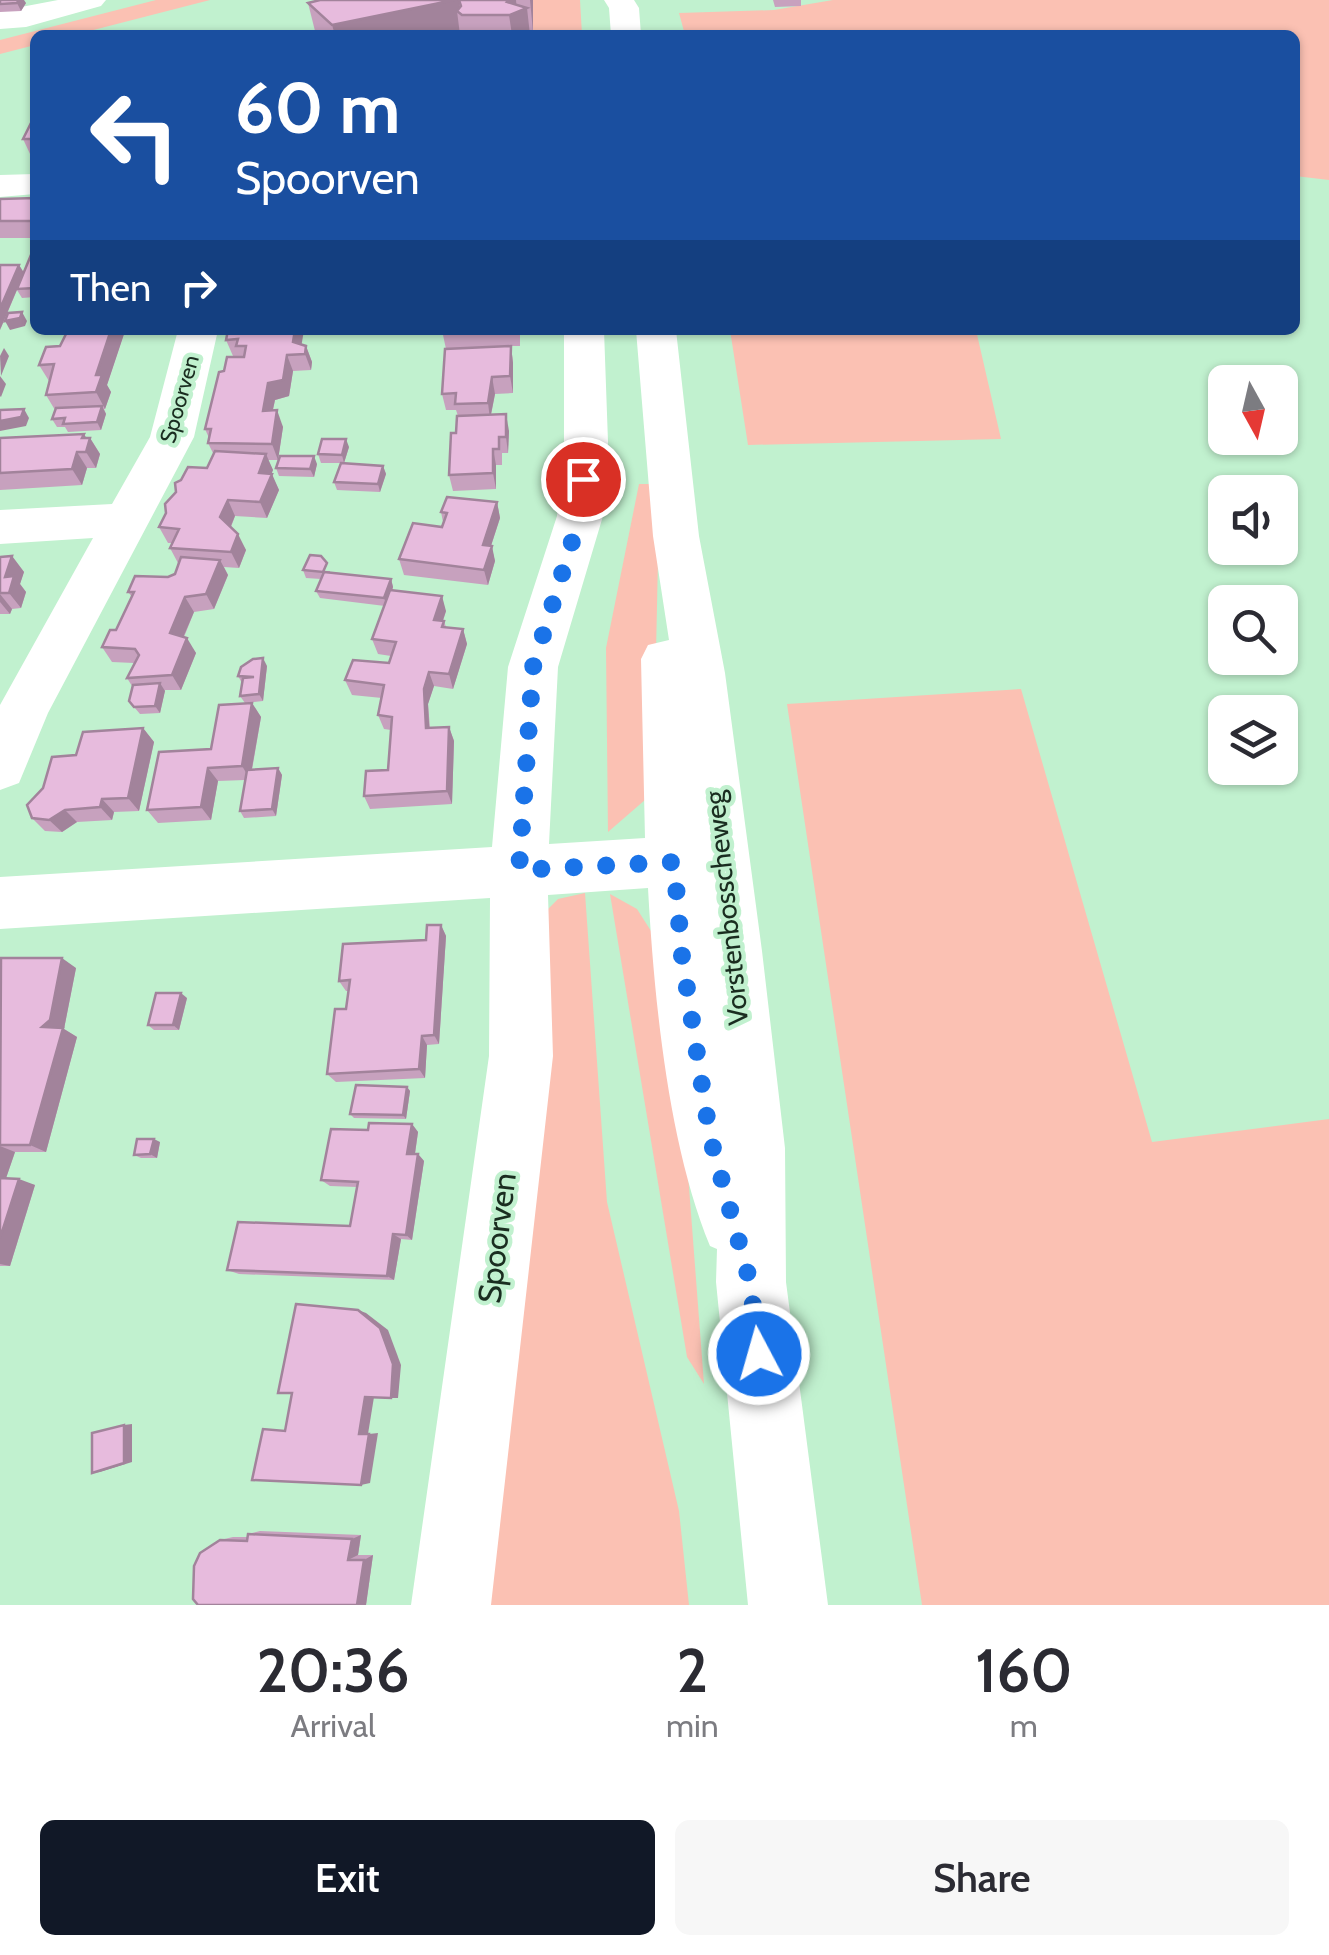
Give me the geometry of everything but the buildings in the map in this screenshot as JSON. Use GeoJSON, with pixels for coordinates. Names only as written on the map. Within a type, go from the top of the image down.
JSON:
{"type":"FeatureCollection","features":[{"type":"Feature","properties":{"kind":"street"},"geometry":{"type":"LineString","coordinates":[[0,20],[26,18],[90,0]]}},
{"type":"Feature","properties":{"kind":"street"},"geometry":{"type":"LineString","coordinates":[[0,186],[30,184]]}},
{"type":"Feature","properties":{"kind":"street","name":"Spoorven"},"geometry":{"type":"LineString","coordinates":[[0,767],[23,711],[172,436],[197,335]]}},
{"type":"Feature","properties":{"kind":"street","name":"Spoorven"},"geometry":{"type":"LineString","coordinates":[[451,1605],[520,1056],[519,870],[533,667],[580,516],[586,442],[584,335]]}},
{"type":"Feature","properties":{"kind":"street","name":"Vorstenbosscheweg"},"geometry":{"type":"LineString","coordinates":[[656,335],[676,536],[666,671],[697,860],[682,956],[710,1137],[750,1282],[788,1605]]}},
{"type":"Feature","properties":{"kind":"street"},"geometry":{"type":"LineString","coordinates":[[0,527],[128,520]]}},
{"type":"Feature","properties":{"kind":"street"},"geometry":{"type":"LineString","coordinates":[[0,902],[697,860]]}},
{"type":"Feature","properties":{"kind":"shaded area"},"geometry":{"type":"Polygon","coordinates":[[[156,0],[210,0],[93,30],[39,30],[156,0]]]}},
{"type":"Feature","properties":{"kind":"shaded area"},"geometry":{"type":"Polygon","coordinates":[[[463,0],[580,0],[582,30],[360,30],[463,0]]]}},
{"type":"Feature","properties":{"kind":"shaded area"},"geometry":{"type":"Polygon","coordinates":[[[833,0],[1329,0],[1329,180],[1300,177],[1300,30],[684,30],[679,13],[774,10],[833,0]]]}},
{"type":"Feature","properties":{"kind":"shaded area"},"geometry":{"type":"Polygon","coordinates":[[[30,32],[30,46],[0,54],[0,40],[30,32]]]}},
{"type":"Feature","properties":{"kind":"shaded area"},"geometry":{"type":"Polygon","coordinates":[[[731,335],[977,335],[1001,439],[748,445],[731,335]]]}},
{"type":"Feature","properties":{"kind":"shaded area"},"geometry":{"type":"Polygon","coordinates":[[[639,484],[653,484],[658,559],[653,793],[608,832],[606,648],[639,484]]]}},
{"type":"Feature","properties":{"kind":"shaded area"},"geometry":{"type":"Polygon","coordinates":[[[1021,689],[1152,1142],[1329,1119],[1329,1605],[922,1605],[787,704],[1021,689]]]}},
{"type":"Feature","properties":{"kind":"shaded area"},"geometry":{"type":"Polygon","coordinates":[[[585,893],[607,1202],[679,1511],[689,1605],[481,1605],[544,913],[558,899],[585,893]]]}},
{"type":"Feature","properties":{"kind":"shaded area"},"geometry":{"type":"Polygon","coordinates":[[[610,894],[637,909],[672,964],[704,1384],[687,1357],[610,894]]]}},
{"type":"Feature","properties":{"kind":"route"},"geometry":{"type":"LineString","coordinates":[[583,479],[580,516],[533,667],[519,870],[674,862],[682,956],[710,1137],[750,1282],[759,1354]]}}]}
